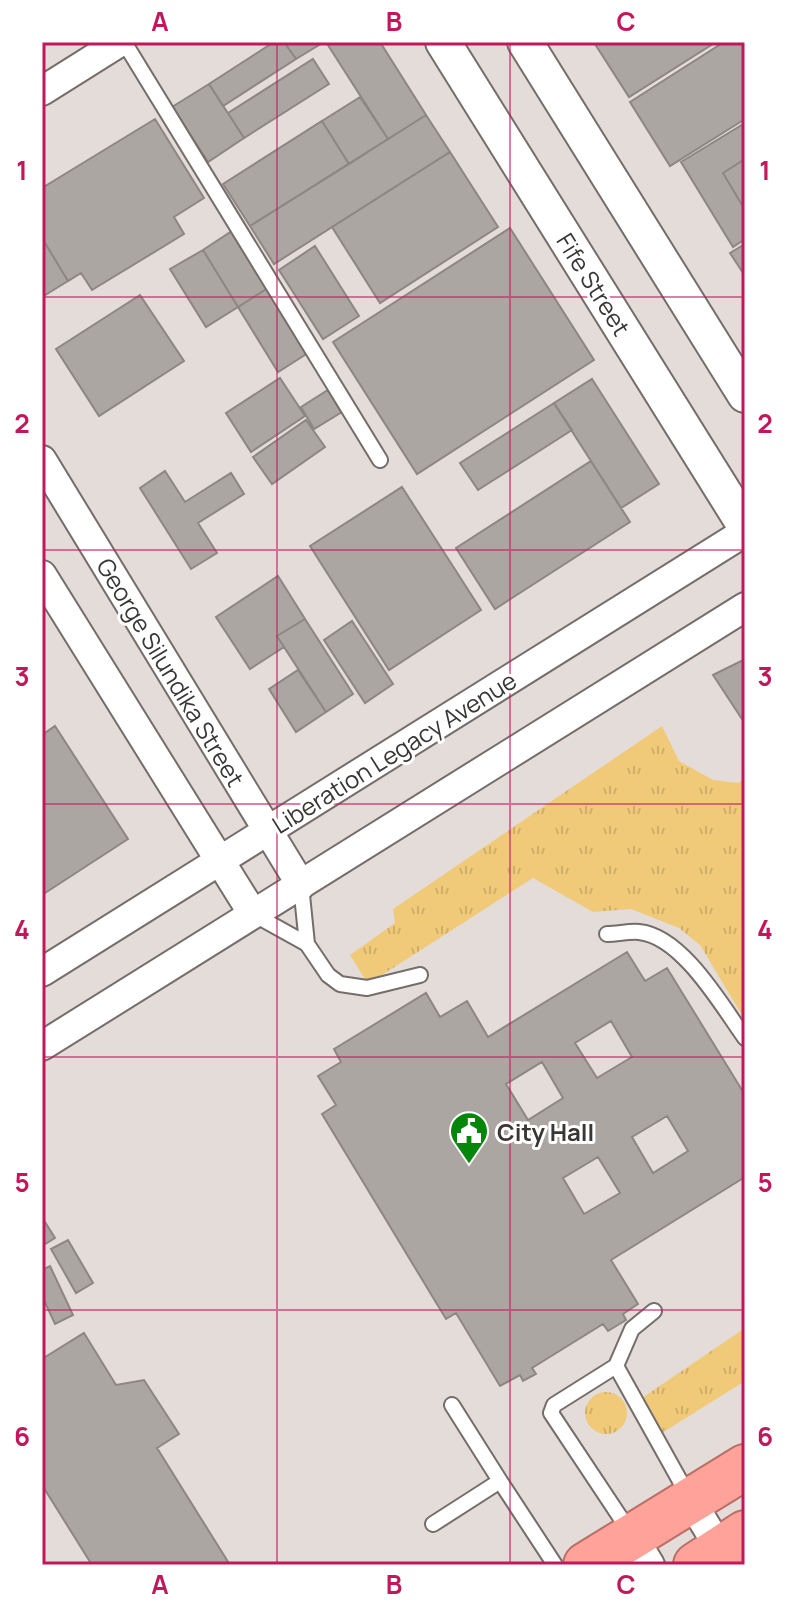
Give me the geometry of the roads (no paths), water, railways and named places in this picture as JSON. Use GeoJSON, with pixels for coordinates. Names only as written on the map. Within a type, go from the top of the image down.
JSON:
{"type":"FeatureCollection","features":[{"type":"Feature","properties":{"kind":"highway"},"geometry":{"type":"LineString","coordinates":[[586,1565],[641,1550],[691,1501],[745,1467]]}},
{"type":"Feature","properties":{"kind":"street"},"geometry":{"type":"LineString","coordinates":[[42,91],[122,42]]}},
{"type":"Feature","properties":{"kind":"street","name":"Fife Street"},"geometry":{"type":"LineString","coordinates":[[443,42],[745,526]]}},
{"type":"Feature","properties":{"kind":"street"},"geometry":{"type":"LineString","coordinates":[[525,42],[745,395]]}},
{"type":"Feature","properties":{"kind":"street","name":"George Silundika Street"},"geometry":{"type":"LineString","coordinates":[[42,460],[301,885]]}},
{"type":"Feature","properties":{"kind":"street","name":"Liberation Legacy Avenue"},"geometry":{"type":"LineString","coordinates":[[42,972],[745,532]]}},
{"type":"Feature","properties":{"kind":"street"},"geometry":{"type":"LineString","coordinates":[[42,575],[253,914]]}},
{"type":"Feature","properties":{"kind":"street"},"geometry":{"type":"LineString","coordinates":[[42,1046],[745,607]]}},
{"type":"Feature","properties":{"kind":"street"},"geometry":{"type":"LineString","coordinates":[[691,1501],[722,1553]]}},
{"type":"Feature","properties":{"kind":"lane"},"geometry":{"type":"LineString","coordinates":[[122,42],[380,460]]}},
{"type":"Feature","properties":{"kind":"lane"},"geometry":{"type":"LineString","coordinates":[[301,885],[307,944]]}},
{"type":"Feature","properties":{"kind":"lane"},"geometry":{"type":"LineString","coordinates":[[253,914],[307,944],[328,975],[340,984],[367,988],[420,975]]}},
{"type":"Feature","properties":{"kind":"lane"},"geometry":{"type":"LineString","coordinates":[[607,934],[642,932],[670,945],[694,969],[745,1038]]}},
{"type":"Feature","properties":{"kind":"lane"},"geometry":{"type":"LineString","coordinates":[[641,1550],[551,1413],[554,1405],[616,1366],[632,1329],[654,1311]]}},
{"type":"Feature","properties":{"kind":"lane"},"geometry":{"type":"LineString","coordinates":[[616,1366],[691,1501]]}},
{"type":"Feature","properties":{"kind":"lane"},"geometry":{"type":"LineString","coordinates":[[452,1405],[555,1565]]}},
{"type":"Feature","properties":{"kind":"lane"},"geometry":{"type":"LineString","coordinates":[[433,1524],[500,1481]]}},
{"type":"Feature","properties":{"kind":"place","name":"City Hall"},"geometry":{"type":"Point","coordinates":[469,1165]}}]}
